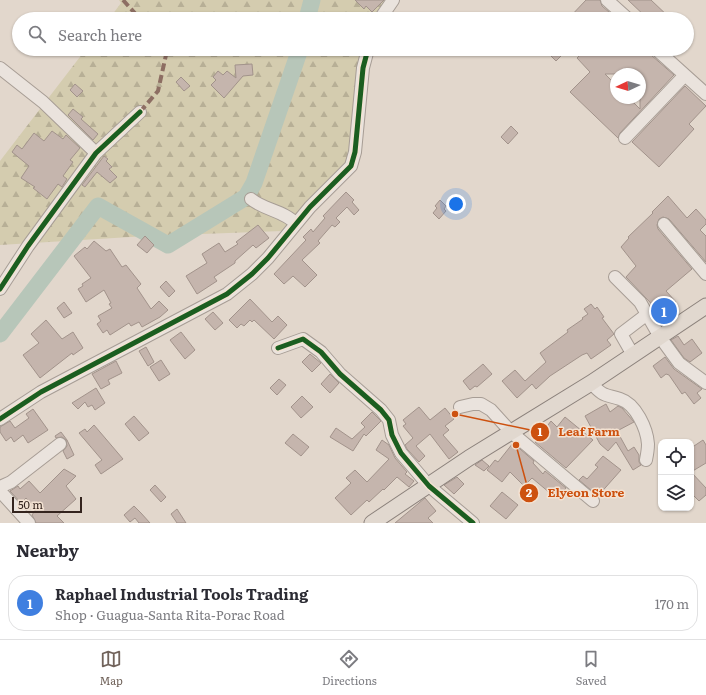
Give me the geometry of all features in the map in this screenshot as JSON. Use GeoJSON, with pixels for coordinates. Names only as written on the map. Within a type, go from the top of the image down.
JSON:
{"type":"FeatureCollection","features":[{"type":"Feature","properties":{"kind":"main road"},"geometry":{"type":"LineString","coordinates":[[372,523],[511,432],[633,356],[706,306]]}},
{"type":"Feature","properties":{"kind":"street"},"geometry":{"type":"LineString","coordinates":[[385,12],[393,0]]}},
{"type":"Feature","properties":{"kind":"street"},"geometry":{"type":"LineString","coordinates":[[608,0],[621,12]]}},
{"type":"Feature","properties":{"kind":"street"},"geometry":{"type":"LineString","coordinates":[[0,420],[42,392],[227,294],[268,258],[310,207],[351,166],[355,152],[363,68],[366,56]]}},
{"type":"Feature","properties":{"kind":"street"},"geometry":{"type":"LineString","coordinates":[[664,56],[706,94]]}},
{"type":"Feature","properties":{"kind":"street"},"geometry":{"type":"LineString","coordinates":[[0,68],[43,102],[96,154]]}},
{"type":"Feature","properties":{"kind":"street"},"geometry":{"type":"LineString","coordinates":[[625,138],[685,75]]}},
{"type":"Feature","properties":{"kind":"street"},"geometry":{"type":"LineString","coordinates":[[0,289],[28,246],[96,154],[140,112]]}},
{"type":"Feature","properties":{"kind":"street"},"geometry":{"type":"LineString","coordinates":[[251,199],[261,206],[292,220],[296,224]]}},
{"type":"Feature","properties":{"kind":"street"},"geometry":{"type":"LineString","coordinates":[[664,224],[706,274]]}},
{"type":"Feature","properties":{"kind":"street"},"geometry":{"type":"LineString","coordinates":[[615,277],[640,302],[646,310],[646,315],[660,337],[683,367],[706,383]]}},
{"type":"Feature","properties":{"kind":"street"},"geometry":{"type":"LineString","coordinates":[[633,356],[621,334],[646,315]]}},
{"type":"Feature","properties":{"kind":"street"},"geometry":{"type":"LineString","coordinates":[[278,348],[303,339],[321,352],[340,374],[381,410],[389,420],[392,435],[401,453],[429,486],[473,523]]}},
{"type":"Feature","properties":{"kind":"street"},"geometry":{"type":"LineString","coordinates":[[591,383],[604,395],[621,399],[630,405],[635,412],[646,431],[648,445],[646,460]]}},
{"type":"Feature","properties":{"kind":"street"},"geometry":{"type":"LineString","coordinates":[[460,407],[481,404],[491,410],[511,432],[593,501]]}},
{"type":"Feature","properties":{"kind":"street"},"geometry":{"type":"LineString","coordinates":[[0,487],[11,482],[60,444]]}},
{"type":"Feature","properties":{"kind":"street"},"geometry":{"type":"LineString","coordinates":[[0,491],[30,523]]}},
{"type":"Feature","properties":{"kind":"green space"},"geometry":{"type":"Polygon","coordinates":[[[119,0],[390,0],[382,12],[114,12],[121,3],[119,0]]]}},
{"type":"Feature","properties":{"kind":"green space"},"geometry":{"type":"Polygon","coordinates":[[[81,56],[365,56],[349,163],[283,231],[147,236],[0,245],[0,161],[81,56]]]}},
{"type":"Feature","properties":{"kind":"building"},"geometry":{"type":"Polygon","coordinates":[[[355,0],[384,0],[372,12],[366,6],[364,9],[355,0]]]}},
{"type":"Feature","properties":{"kind":"building"},"geometry":{"type":"Polygon","coordinates":[[[586,0],[600,0],[602,6],[609,12],[575,12],[586,0]]]}},
{"type":"Feature","properties":{"kind":"building"},"geometry":{"type":"Polygon","coordinates":[[[628,0],[651,0],[664,12],[641,12],[628,0]]]}},
{"type":"Feature","properties":{"kind":"building"},"geometry":{"type":"Polygon","coordinates":[[[551,56],[561,56],[556,61],[551,56]]]}},
{"type":"Feature","properties":{"kind":"building"},"geometry":{"type":"Polygon","coordinates":[[[579,56],[652,56],[674,75],[620,133],[618,138],[570,92],[590,72],[577,58],[579,56]]]}},
{"type":"Feature","properties":{"kind":"building"},"geometry":{"type":"Polygon","coordinates":[[[252,64],[253,75],[243,76],[224,98],[211,85],[216,80],[213,77],[218,71],[223,75],[227,71],[236,78],[235,65],[252,64]]]}},
{"type":"Feature","properties":{"kind":"building"},"geometry":{"type":"Polygon","coordinates":[[[181,77],[190,86],[184,91],[176,82],[181,77]]]}},
{"type":"Feature","properties":{"kind":"building"},"geometry":{"type":"Polygon","coordinates":[[[75,84],[83,91],[77,97],[70,90],[75,84]]]}},
{"type":"Feature","properties":{"kind":"building"},"geometry":{"type":"Polygon","coordinates":[[[685,86],[706,106],[689,124],[694,129],[659,167],[632,142],[685,86]]]}},
{"type":"Feature","properties":{"kind":"building"},"geometry":{"type":"Polygon","coordinates":[[[73,109],[83,117],[81,119],[98,134],[93,140],[68,115],[73,109]]]}},
{"type":"Feature","properties":{"kind":"building"},"geometry":{"type":"Polygon","coordinates":[[[511,126],[518,133],[508,144],[501,137],[511,126]]]}},
{"type":"Feature","properties":{"kind":"building"},"geometry":{"type":"Polygon","coordinates":[[[52,131],[63,139],[66,135],[80,148],[70,160],[73,162],[63,176],[67,179],[62,187],[58,184],[47,199],[33,188],[35,187],[21,178],[29,166],[12,152],[17,145],[22,149],[34,133],[44,141],[52,131]]]}},
{"type":"Feature","properties":{"kind":"building"},"geometry":{"type":"Polygon","coordinates":[[[104,156],[108,159],[106,161],[112,167],[109,169],[117,177],[110,183],[97,172],[85,187],[82,185],[104,156]]]}},
{"type":"Feature","properties":{"kind":"building"},"geometry":{"type":"Polygon","coordinates":[[[346,192],[354,200],[352,202],[359,210],[354,215],[347,207],[336,218],[340,222],[335,227],[332,225],[318,241],[320,243],[302,260],[317,275],[305,287],[293,276],[284,284],[274,274],[306,240],[303,237],[311,229],[313,232],[325,218],[323,216],[346,192]]]}},
{"type":"Feature","properties":{"kind":"building"},"geometry":{"type":"Polygon","coordinates":[[[668,196],[687,218],[696,209],[706,220],[706,224],[700,230],[706,236],[706,262],[669,219],[663,217],[659,219],[657,225],[658,229],[692,269],[666,291],[676,302],[663,316],[626,277],[636,266],[621,247],[629,238],[628,237],[668,196]]]}},
{"type":"Feature","properties":{"kind":"building"},"geometry":{"type":"Polygon","coordinates":[[[440,200],[446,206],[444,209],[446,211],[439,219],[433,213],[437,208],[435,206],[440,200]]]}},
{"type":"Feature","properties":{"kind":"building"},"geometry":{"type":"Polygon","coordinates":[[[258,225],[269,238],[256,248],[253,245],[235,261],[235,263],[214,277],[217,281],[197,294],[186,276],[207,263],[202,254],[219,243],[225,252],[238,244],[236,242],[258,225]]]}},
{"type":"Feature","properties":{"kind":"building"},"geometry":{"type":"Polygon","coordinates":[[[145,236],[154,245],[147,253],[137,245],[145,236]]]}},
{"type":"Feature","properties":{"kind":"building"},"geometry":{"type":"Polygon","coordinates":[[[94,241],[106,251],[110,249],[122,267],[126,265],[141,284],[137,288],[151,309],[159,301],[168,310],[160,317],[142,327],[139,322],[131,326],[129,323],[110,335],[107,330],[103,333],[97,324],[101,321],[98,316],[112,308],[109,304],[111,303],[104,290],[86,302],[78,289],[83,286],[82,284],[91,278],[74,256],[85,247],[87,249],[94,241]]]}},
{"type":"Feature","properties":{"kind":"building"},"geometry":{"type":"Polygon","coordinates":[[[166,281],[175,291],[169,297],[160,287],[166,281]]]}},
{"type":"Feature","properties":{"kind":"building"},"geometry":{"type":"Polygon","coordinates":[[[250,299],[272,322],[278,316],[287,325],[274,339],[254,320],[252,322],[250,320],[244,326],[241,324],[237,328],[229,320],[250,299]]]}},
{"type":"Feature","properties":{"kind":"building"},"geometry":{"type":"Polygon","coordinates":[[[64,302],[72,313],[64,318],[57,308],[64,302]]]}},
{"type":"Feature","properties":{"kind":"building"},"geometry":{"type":"Polygon","coordinates":[[[591,304],[595,309],[597,307],[604,317],[602,318],[614,334],[607,340],[611,345],[591,359],[587,353],[582,355],[550,376],[536,389],[532,384],[517,398],[502,381],[515,370],[525,381],[546,362],[540,353],[568,332],[567,330],[583,319],[582,318],[588,314],[584,309],[591,304]]]}},
{"type":"Feature","properties":{"kind":"building"},"geometry":{"type":"Polygon","coordinates":[[[213,312],[223,323],[215,330],[205,319],[213,312]]]}},
{"type":"Feature","properties":{"kind":"building"},"geometry":{"type":"Polygon","coordinates":[[[46,320],[62,339],[73,332],[83,348],[73,355],[72,353],[40,378],[23,355],[39,343],[31,334],[46,320]]]}},
{"type":"Feature","properties":{"kind":"building"},"geometry":{"type":"Polygon","coordinates":[[[181,332],[195,350],[185,359],[170,340],[181,332]]]}},
{"type":"Feature","properties":{"kind":"building"},"geometry":{"type":"Polygon","coordinates":[[[678,336],[684,345],[692,339],[702,353],[690,362],[684,358],[671,340],[678,336]]]}},
{"type":"Feature","properties":{"kind":"building"},"geometry":{"type":"Polygon","coordinates":[[[146,347],[154,362],[148,366],[139,351],[146,347]]]}},
{"type":"Feature","properties":{"kind":"building"},"geometry":{"type":"Polygon","coordinates":[[[310,354],[321,363],[312,372],[302,362],[310,354]]]}},
{"type":"Feature","properties":{"kind":"building"},"geometry":{"type":"Polygon","coordinates":[[[665,357],[674,369],[702,389],[697,393],[701,398],[694,404],[685,392],[682,394],[669,375],[666,374],[661,378],[653,366],[665,357]]]}},
{"type":"Feature","properties":{"kind":"building"},"geometry":{"type":"Polygon","coordinates":[[[161,360],[170,374],[159,381],[150,367],[161,360]]]}},
{"type":"Feature","properties":{"kind":"building"},"geometry":{"type":"Polygon","coordinates":[[[116,361],[122,373],[108,380],[110,384],[101,389],[92,374],[116,361]]]}},
{"type":"Feature","properties":{"kind":"building"},"geometry":{"type":"Polygon","coordinates":[[[483,364],[492,374],[477,387],[475,386],[470,390],[463,381],[483,364]]]}},
{"type":"Feature","properties":{"kind":"building"},"geometry":{"type":"Polygon","coordinates":[[[330,374],[339,383],[330,393],[321,384],[330,374]]]}},
{"type":"Feature","properties":{"kind":"building"},"geometry":{"type":"Polygon","coordinates":[[[279,379],[286,385],[277,395],[270,388],[279,379]]]}},
{"type":"Feature","properties":{"kind":"building"},"geometry":{"type":"Polygon","coordinates":[[[96,388],[105,403],[95,410],[92,405],[88,407],[85,402],[78,409],[72,403],[96,388]]]}},
{"type":"Feature","properties":{"kind":"building"},"geometry":{"type":"Polygon","coordinates":[[[302,396],[313,407],[301,418],[291,407],[302,396]]]}},
{"type":"Feature","properties":{"kind":"building"},"geometry":{"type":"Polygon","coordinates":[[[606,404],[610,412],[618,406],[622,408],[634,422],[617,431],[628,451],[634,447],[639,455],[639,462],[641,465],[633,470],[616,442],[608,451],[600,444],[585,416],[606,404]]]}},
{"type":"Feature","properties":{"kind":"building"},"geometry":{"type":"Polygon","coordinates":[[[419,407],[430,420],[445,408],[454,419],[445,426],[449,430],[443,435],[458,452],[449,459],[430,434],[416,446],[425,456],[419,462],[407,449],[405,445],[413,438],[403,426],[406,424],[403,420],[419,407]]]}},
{"type":"Feature","properties":{"kind":"building"},"geometry":{"type":"Polygon","coordinates":[[[33,409],[48,430],[28,443],[23,435],[14,442],[11,437],[6,441],[0,432],[0,427],[10,421],[15,428],[29,418],[26,414],[33,409]]]}},
{"type":"Feature","properties":{"kind":"building"},"geometry":{"type":"Polygon","coordinates":[[[372,412],[381,421],[366,436],[364,434],[353,451],[330,437],[336,428],[352,439],[365,427],[361,423],[372,412]]]}},
{"type":"Feature","properties":{"kind":"building"},"geometry":{"type":"Polygon","coordinates":[[[134,416],[149,433],[139,441],[125,424],[134,416]]]}},
{"type":"Feature","properties":{"kind":"building"},"geometry":{"type":"Polygon","coordinates":[[[565,417],[593,440],[566,468],[535,442],[551,421],[557,427],[565,417]]]}},
{"type":"Feature","properties":{"kind":"building"},"geometry":{"type":"Polygon","coordinates":[[[94,425],[123,459],[101,474],[95,465],[102,460],[79,433],[85,429],[87,432],[94,425]]]}},
{"type":"Feature","properties":{"kind":"building"},"geometry":{"type":"Polygon","coordinates":[[[61,432],[67,440],[74,455],[67,459],[63,451],[67,446],[66,440],[62,437],[56,438],[55,436],[61,432]]]}},
{"type":"Feature","properties":{"kind":"building"},"geometry":{"type":"Polygon","coordinates":[[[293,434],[309,447],[301,456],[285,443],[293,434]]]}},
{"type":"Feature","properties":{"kind":"building"},"geometry":{"type":"Polygon","coordinates":[[[382,440],[389,445],[395,458],[407,472],[405,474],[414,481],[409,487],[397,477],[384,490],[383,489],[369,502],[367,500],[351,515],[335,498],[351,483],[346,478],[355,470],[367,482],[389,459],[376,450],[382,440]]]}},
{"type":"Feature","properties":{"kind":"building"},"geometry":{"type":"Polygon","coordinates":[[[703,440],[706,445],[706,463],[694,470],[694,446],[703,440]]]}},
{"type":"Feature","properties":{"kind":"building"},"geometry":{"type":"Polygon","coordinates":[[[513,443],[534,461],[533,463],[543,474],[545,471],[566,488],[559,497],[551,491],[550,493],[532,478],[524,486],[510,472],[502,482],[487,470],[495,460],[498,462],[513,443]]]}},
{"type":"Feature","properties":{"kind":"building"},"geometry":{"type":"Polygon","coordinates":[[[603,456],[621,470],[598,496],[579,480],[583,476],[587,479],[598,467],[595,465],[603,456]]]}},
{"type":"Feature","properties":{"kind":"building"},"geometry":{"type":"Polygon","coordinates":[[[482,460],[489,466],[484,471],[475,465],[482,460]]]}},
{"type":"Feature","properties":{"kind":"building"},"geometry":{"type":"Polygon","coordinates":[[[64,469],[76,476],[66,486],[76,499],[57,516],[64,523],[36,523],[32,515],[36,509],[26,498],[21,503],[10,491],[18,486],[20,489],[29,481],[40,493],[64,469]]]}},
{"type":"Feature","properties":{"kind":"building"},"geometry":{"type":"Polygon","coordinates":[[[694,475],[706,488],[706,495],[699,501],[694,496],[694,475]]]}},
{"type":"Feature","properties":{"kind":"building"},"geometry":{"type":"Polygon","coordinates":[[[457,477],[464,484],[454,494],[444,485],[457,477]]]}},
{"type":"Feature","properties":{"kind":"building"},"geometry":{"type":"Polygon","coordinates":[[[155,485],[166,497],[161,502],[150,490],[155,485]]]}},
{"type":"Feature","properties":{"kind":"building"},"geometry":{"type":"Polygon","coordinates":[[[502,492],[518,505],[506,519],[490,506],[502,492]]]}},
{"type":"Feature","properties":{"kind":"building"},"geometry":{"type":"Polygon","coordinates":[[[425,498],[436,511],[428,518],[433,523],[395,523],[425,498]]]}},
{"type":"Feature","properties":{"kind":"building"},"geometry":{"type":"Polygon","coordinates":[[[134,506],[150,523],[139,523],[135,518],[130,522],[124,515],[134,506]]]}},
{"type":"Feature","properties":{"kind":"building"},"geometry":{"type":"Polygon","coordinates":[[[177,509],[186,523],[177,523],[171,514],[177,509]]]}},
{"type":"Feature","properties":{"kind":"waterway"},"geometry":{"type":"LineString","coordinates":[[309,12],[312,0]]}},
{"type":"Feature","properties":{"kind":"waterway"},"geometry":{"type":"LineString","coordinates":[[0,334],[98,206],[168,245],[246,197],[254,183],[298,56]]}},
{"type":"Feature","properties":{"kind":"marked path"},"geometry":{"type":"LineString","coordinates":[[123,0],[134,12]]}},
{"type":"Feature","properties":{"kind":"marked path"},"geometry":{"type":"LineString","coordinates":[[140,112],[158,91],[166,56]]}},
{"type":"Feature","properties":{"kind":"cycle path"},"geometry":{"type":"LineString","coordinates":[[0,419],[41,392],[227,294],[252,274],[268,258],[310,207],[351,166],[355,152],[363,68],[366,56]]}},
{"type":"Feature","properties":{"kind":"cycle path"},"geometry":{"type":"LineString","coordinates":[[0,289],[28,246],[96,153],[140,112]]}},
{"type":"Feature","properties":{"kind":"cycle path"},"geometry":{"type":"LineString","coordinates":[[278,348],[303,339],[321,352],[340,374],[381,410],[389,420],[392,435],[401,453],[429,486],[473,523]]}},
{"type":"Feature","properties":{"kind":"place","name":"Raphael Industrial Tools Trading"},"geometry":{"type":"Point","coordinates":[664,311]}},
{"type":"Feature","properties":{"kind":"place","name":"Leaf Farm"},"geometry":{"type":"Point","coordinates":[455,414]}},
{"type":"Feature","properties":{"kind":"place","name":"Elyeon Store"},"geometry":{"type":"Point","coordinates":[516,445]}}]}
